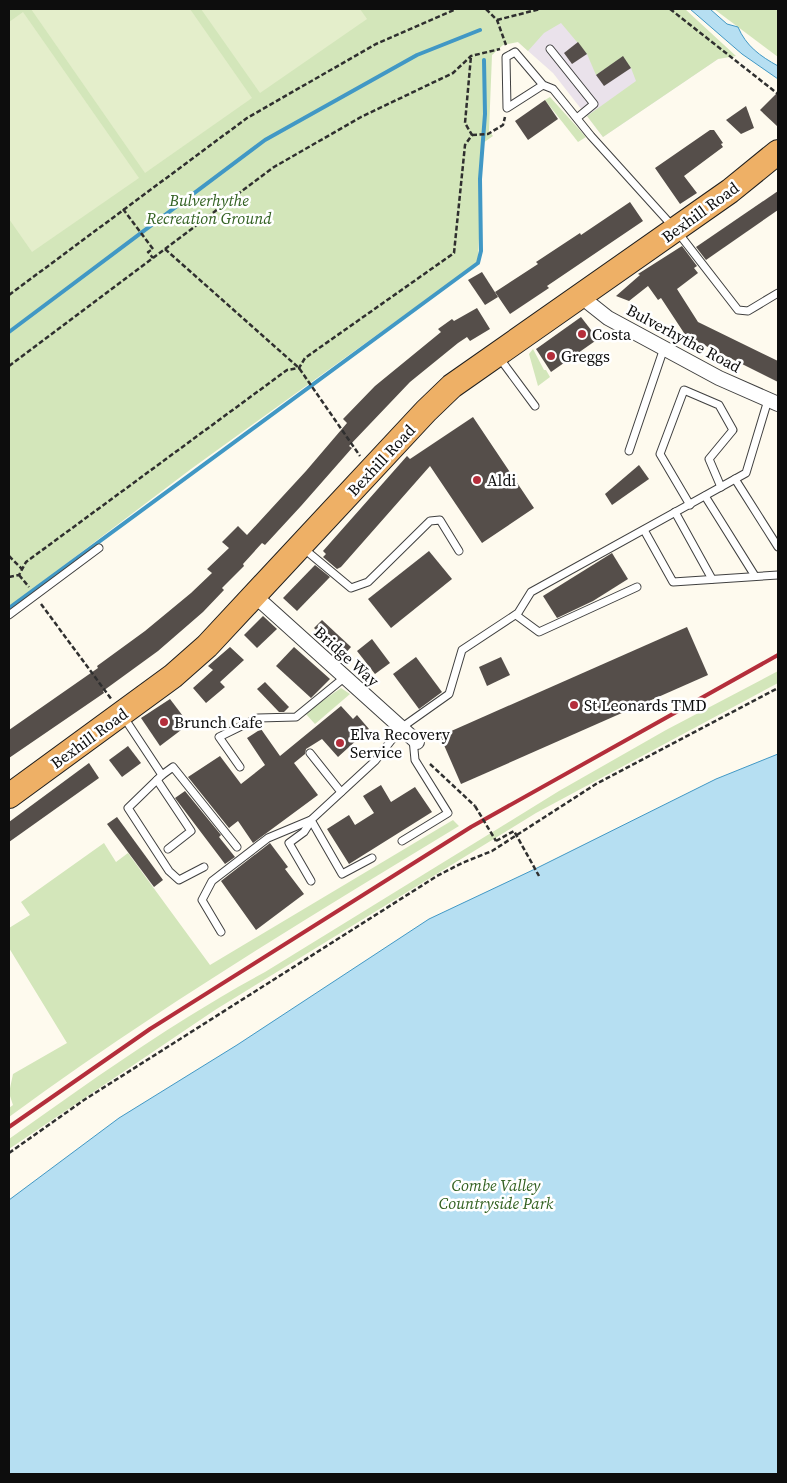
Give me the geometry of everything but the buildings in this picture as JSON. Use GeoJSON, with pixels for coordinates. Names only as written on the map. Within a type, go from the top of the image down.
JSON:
{"type":"FeatureCollection","features":[{"type":"Feature","properties":{"kind":"highway","name":"Bexhill Road"},"geometry":{"type":"LineString","coordinates":[[9,796],[173,676],[207,646],[426,411],[452,386],[676,230],[730,191],[778,152]]}},
{"type":"Feature","properties":{"kind":"street","name":"Bulverhythe Road"},"geometry":{"type":"LineString","coordinates":[[579,296],[608,318],[718,378],[773,402]]}},
{"type":"Feature","properties":{"kind":"street","name":"Bridge Way"},"geometry":{"type":"LineString","coordinates":[[254,596],[414,740]]}},
{"type":"Feature","properties":{"kind":"lane"},"geometry":{"type":"LineString","coordinates":[[550,50],[594,104],[576,118]]}},
{"type":"Feature","properties":{"kind":"lane"},"geometry":{"type":"LineString","coordinates":[[507,108],[506,57],[515,52],[542,85],[552,89],[676,230],[738,310],[748,311],[778,293]]}},
{"type":"Feature","properties":{"kind":"lane"},"geometry":{"type":"LineString","coordinates":[[507,108],[542,85]]}},
{"type":"Feature","properties":{"kind":"lane"},"geometry":{"type":"LineString","coordinates":[[629,451],[664,348]]}},
{"type":"Feature","properties":{"kind":"lane"},"geometry":{"type":"LineString","coordinates":[[496,354],[535,406]]}},
{"type":"Feature","properties":{"kind":"lane"},"geometry":{"type":"LineString","coordinates":[[690,504],[660,454],[684,390],[720,405],[733,430],[708,459],[721,487]]}},
{"type":"Feature","properties":{"kind":"lane"},"geometry":{"type":"LineString","coordinates":[[311,881],[289,843],[304,832],[311,820],[375,760],[401,728],[449,694],[462,650],[516,614],[531,592],[746,473],[773,402]]}},
{"type":"Feature","properties":{"kind":"lane"},"geometry":{"type":"LineString","coordinates":[[735,480],[778,547]]}},
{"type":"Feature","properties":{"kind":"lane"},"geometry":{"type":"LineString","coordinates":[[705,496],[755,576]]}},
{"type":"Feature","properties":{"kind":"lane"},"geometry":{"type":"LineString","coordinates":[[675,512],[712,579]]}},
{"type":"Feature","properties":{"kind":"lane"},"geometry":{"type":"LineString","coordinates":[[301,546],[351,588],[368,582],[430,521],[440,520],[459,552]]}},
{"type":"Feature","properties":{"kind":"lane"},"geometry":{"type":"LineString","coordinates":[[644,530],[673,582],[778,575]]}},
{"type":"Feature","properties":{"kind":"lane"},"geometry":{"type":"LineString","coordinates":[[9,614],[98,548]]}},
{"type":"Feature","properties":{"kind":"lane"},"geometry":{"type":"LineString","coordinates":[[516,614],[539,632],[637,587]]}},
{"type":"Feature","properties":{"kind":"lane"},"geometry":{"type":"LineString","coordinates":[[240,767],[218,738],[258,718],[296,717],[345,677]]}},
{"type":"Feature","properties":{"kind":"lane"},"geometry":{"type":"LineString","coordinates":[[122,714],[191,831],[168,849]]}},
{"type":"Feature","properties":{"kind":"lane"},"geometry":{"type":"LineString","coordinates":[[402,841],[448,813],[415,760],[414,740]]}},
{"type":"Feature","properties":{"kind":"lane"},"geometry":{"type":"LineString","coordinates":[[310,753],[341,792]]}},
{"type":"Feature","properties":{"kind":"lane"},"geometry":{"type":"LineString","coordinates":[[204,867],[179,880],[169,871],[128,808],[173,767],[238,847]]}},
{"type":"Feature","properties":{"kind":"lane"},"geometry":{"type":"LineString","coordinates":[[311,820],[342,874],[372,858]]}},
{"type":"Feature","properties":{"kind":"lane"},"geometry":{"type":"LineString","coordinates":[[221,932],[202,900],[212,881],[268,838],[311,820]]}},
{"type":"Feature","properties":{"kind":"path"},"geometry":{"type":"LineString","coordinates":[[9,295],[247,118],[376,44],[456,9]]}},
{"type":"Feature","properties":{"kind":"path"},"geometry":{"type":"LineString","coordinates":[[486,9],[497,20],[507,47],[515,52]]}},
{"type":"Feature","properties":{"kind":"path"},"geometry":{"type":"LineString","coordinates":[[497,20],[540,9]]}},
{"type":"Feature","properties":{"kind":"path"},"geometry":{"type":"LineString","coordinates":[[670,9],[778,94]]}},
{"type":"Feature","properties":{"kind":"path"},"geometry":{"type":"LineString","coordinates":[[9,366],[274,167],[362,117],[453,73],[471,56],[496,50]]}},
{"type":"Feature","properties":{"kind":"path"},"geometry":{"type":"LineString","coordinates":[[471,56],[465,123],[472,135]]}},
{"type":"Feature","properties":{"kind":"path"},"geometry":{"type":"LineString","coordinates":[[472,135],[488,134],[503,125],[507,108]]}},
{"type":"Feature","properties":{"kind":"path"},"geometry":{"type":"LineString","coordinates":[[9,578],[19,575],[26,562],[287,370],[299,368],[305,358],[454,253],[465,145],[472,135]]}},
{"type":"Feature","properties":{"kind":"path"},"geometry":{"type":"LineString","coordinates":[[123,209],[153,249],[148,252],[153,258]]}},
{"type":"Feature","properties":{"kind":"path"},"geometry":{"type":"LineString","coordinates":[[165,250],[299,368],[371,471]]}},
{"type":"Feature","properties":{"kind":"path"},"geometry":{"type":"LineString","coordinates":[[9,556],[22,569]]}},
{"type":"Feature","properties":{"kind":"path"},"geometry":{"type":"LineString","coordinates":[[19,575],[122,714]]}},
{"type":"Feature","properties":{"kind":"path"},"geometry":{"type":"LineString","coordinates":[[9,1153],[100,1089],[437,876],[518,837],[547,814],[596,784],[778,688]]}},
{"type":"Feature","properties":{"kind":"path"},"geometry":{"type":"LineString","coordinates":[[438,771],[475,806],[496,842],[514,831],[539,876]]}},
{"type":"Feature","properties":{"kind":"shaded area"},"geometry":{"type":"Polygon","coordinates":[[[555,9],[718,59],[603,137],[587,116],[586,111],[582,110],[553,73],[518,42],[555,9]]]}},
{"type":"Feature","properties":{"kind":"green space","name":"Bulverhythe Recreation Ground"},"geometry":{"type":"Polygon","coordinates":[[[9,9],[685,9],[736,56],[718,59],[603,137],[587,116],[636,81],[631,68],[623,57],[596,75],[587,54],[561,23],[544,33],[528,51],[518,42],[503,45],[492,55],[489,131],[493,136],[483,143],[478,262],[191,469],[9,607],[9,9]]]}},
{"type":"Feature","properties":{"kind":"green space"},"geometry":{"type":"Polygon","coordinates":[[[31,9],[190,9],[252,98],[145,173],[31,9]]]}},
{"type":"Feature","properties":{"kind":"green space"},"geometry":{"type":"Polygon","coordinates":[[[201,9],[360,9],[367,19],[260,93],[201,9]]]}},
{"type":"Feature","properties":{"kind":"green space"},"geometry":{"type":"Polygon","coordinates":[[[714,9],[778,9],[778,57],[714,9]]]}},
{"type":"Feature","properties":{"kind":"green space"},"geometry":{"type":"Polygon","coordinates":[[[23,12],[139,178],[32,252],[9,219],[9,22],[23,12]]]}},
{"type":"Feature","properties":{"kind":"green space"},"geometry":{"type":"Polygon","coordinates":[[[550,97],[586,137],[578,142],[545,100],[550,97]]]}},
{"type":"Feature","properties":{"kind":"green space"},"geometry":{"type":"Polygon","coordinates":[[[533,349],[550,377],[538,386],[529,354],[533,349]]]}},
{"type":"Feature","properties":{"kind":"green space"},"geometry":{"type":"Polygon","coordinates":[[[778,671],[778,683],[536,813],[215,1010],[9,1149],[9,1139],[103,1073],[199,1010],[265,972],[559,791],[666,730],[778,671]]]}},
{"type":"Feature","properties":{"kind":"green space"},"geometry":{"type":"Polygon","coordinates":[[[341,688],[350,694],[315,724],[305,713],[341,688]]]}},
{"type":"Feature","properties":{"kind":"green space"},"geometry":{"type":"Polygon","coordinates":[[[453,820],[459,826],[287,931],[174,1003],[9,1117],[9,1108],[13,1105],[9,1093],[13,1074],[67,1043],[9,948],[9,928],[30,915],[21,902],[104,843],[116,862],[128,853],[210,965],[453,820]]]}},
{"type":"Feature","properties":{"kind":"water"},"geometry":{"type":"Polygon","coordinates":[[[690,9],[710,9],[727,24],[738,27],[745,40],[754,50],[778,66],[778,79],[742,54],[690,9]]]}},
{"type":"Feature","properties":{"kind":"water","name":"Combe Valley Countryside Park"},"geometry":{"type":"Polygon","coordinates":[[[778,754],[778,1474],[9,1474],[9,1200],[119,1118],[237,1045],[429,919],[535,869],[716,779],[778,754]]]}},
{"type":"Feature","properties":{"kind":"waterway"},"geometry":{"type":"LineString","coordinates":[[9,332],[265,140],[417,55],[480,30]]}},
{"type":"Feature","properties":{"kind":"waterway"},"geometry":{"type":"LineString","coordinates":[[9,608],[478,263],[481,251],[480,179],[485,114],[484,60]]}},
{"type":"Feature","properties":{"kind":"railway"},"geometry":{"type":"LineString","coordinates":[[9,1127],[150,1029],[471,827],[778,655]]}},
{"type":"Feature","properties":{"kind":"place","name":"Costa"},"geometry":{"type":"Point","coordinates":[582,334]}},
{"type":"Feature","properties":{"kind":"place","name":"Greggs"},"geometry":{"type":"Point","coordinates":[551,356]}},
{"type":"Feature","properties":{"kind":"place","name":"Aldi"},"geometry":{"type":"Point","coordinates":[477,480]}},
{"type":"Feature","properties":{"kind":"place","name":"St Leonards TMD"},"geometry":{"type":"Point","coordinates":[574,705]}},
{"type":"Feature","properties":{"kind":"place","name":"Brunch Cafe"},"geometry":{"type":"Point","coordinates":[164,722]}},
{"type":"Feature","properties":{"kind":"place","name":"Elva Recovery Service"},"geometry":{"type":"Point","coordinates":[340,743]}}]}
